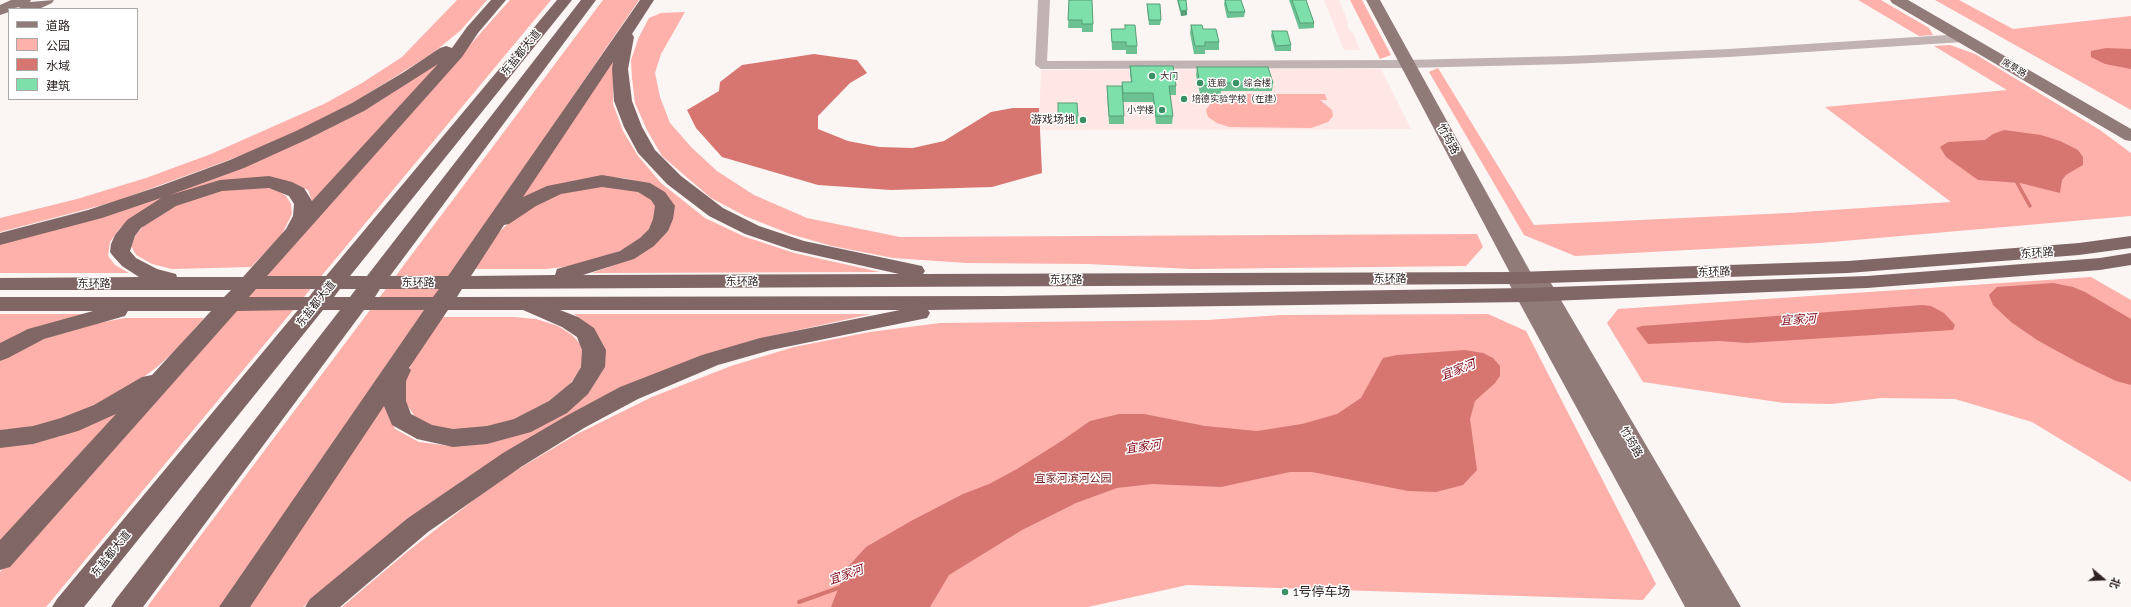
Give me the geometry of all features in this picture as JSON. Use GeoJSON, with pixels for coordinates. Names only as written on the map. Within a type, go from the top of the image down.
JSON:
{"type":"FeatureCollection","features":[{"type":"Feature","properties":{"kind":"highway"},"geometry":{"type":"LineString","coordinates":[[0,559],[456,54],[472,30],[499,0]]}},
{"type":"Feature","properties":{"kind":"highway","name":"东盐都大道"},"geometry":{"type":"LineString","coordinates":[[68,607],[565,0]]}},
{"type":"Feature","properties":{"kind":"highway","name":"东盐都大道"},"geometry":{"type":"LineString","coordinates":[[126,607],[589,0]]}},
{"type":"Feature","properties":{"kind":"highway"},"geometry":{"type":"LineString","coordinates":[[234,607],[647,0]]}},
{"type":"Feature","properties":{"kind":"highway"},"geometry":{"type":"LineString","coordinates":[[0,239],[95,214],[167,190],[237,164],[295,139],[358,107],[410,76],[472,30]]}},
{"type":"Feature","properties":{"kind":"highway"},"geometry":{"type":"LineString","coordinates":[[627,30],[620,69],[623,101],[633,127],[647,153],[674,180],[716,212],[752,230],[799,246],[1004,291]]}},
{"type":"Feature","properties":{"kind":"highway"},"geometry":{"type":"LineString","coordinates":[[486,235],[508,214],[529,202],[554,190],[580,184],[602,181],[643,187],[658,196],[665,206],[663,219],[658,231],[647,242],[627,255],[515,292]]}},
{"type":"Feature","properties":{"kind":"highway"},"geometry":{"type":"LineString","coordinates":[[193,284],[149,274],[128,262],[120,252],[125,235],[134,224],[169,202],[220,186],[269,182],[285,186],[297,192],[304,204],[303,216],[293,233]]}},
{"type":"Feature","properties":{"kind":"highway","name":"东环路"},"geometry":{"type":"LineString","coordinates":[[1530,285],[1848,267],[2079,249],[2131,242]]}},
{"type":"Feature","properties":{"kind":"highway","name":"东环路"},"geometry":{"type":"LineString","coordinates":[[0,284],[193,284],[515,292],[666,302],[1004,291],[1867,282],[2100,264],[2131,259]]}},
{"type":"Feature","properties":{"kind":"highway"},"geometry":{"type":"LineString","coordinates":[[666,302],[676,282]]}},
{"type":"Feature","properties":{"kind":"highway","name":"东环路"},"geometry":{"type":"LineString","coordinates":[[0,304],[175,302],[515,292],[676,282],[1004,291]]}},
{"type":"Feature","properties":{"kind":"highway"},"geometry":{"type":"LineString","coordinates":[[320,607],[362,570],[418,525],[512,460],[575,422],[629,393],[710,360],[768,343],[903,315],[1004,291]]}},
{"type":"Feature","properties":{"kind":"highway"},"geometry":{"type":"LineString","coordinates":[[405,356],[394,382],[394,401],[401,419],[426,433],[453,438],[487,436],[522,426],[558,407],[580,388],[593,367],[594,350],[586,333],[570,322],[548,312],[515,292]]}},
{"type":"Feature","properties":{"kind":"highway"},"geometry":{"type":"LineString","coordinates":[[0,353],[36,334],[68,324],[110,312],[175,302]]}},
{"type":"Feature","properties":{"kind":"highway"},"geometry":{"type":"LineString","coordinates":[[0,439],[33,435],[70,425],[103,411],[154,380],[178,362]]}},
{"type":"Feature","properties":{"kind":"main road"},"geometry":{"type":"LineString","coordinates":[[0,10],[24,0]]}},
{"type":"Feature","properties":{"kind":"main road"},"geometry":{"type":"LineString","coordinates":[[28,8],[47,0]]}},
{"type":"Feature","properties":{"kind":"main road","name":"竹筠路"},"geometry":{"type":"LineString","coordinates":[[1373,0],[1530,285],[1700,607]]}},
{"type":"Feature","properties":{"kind":"main road","name":"席草路"},"geometry":{"type":"LineString","coordinates":[[1897,0],[2131,136]]}},
{"type":"Feature","properties":{"kind":"main road","name":"席草路"},"geometry":{"type":"LineString","coordinates":[[1914,0],[2131,123]]}},
{"type":"Feature","properties":{"kind":"main road","name":"竹筠路"},"geometry":{"type":"LineString","coordinates":[[1530,285],[1726,607]]}},
{"type":"Feature","properties":{"kind":"street"},"geometry":{"type":"LineString","coordinates":[[1044,0],[1042,65],[1407,64],[1729,53],[1963,38]]}},
{"type":"Feature","properties":{"kind":"shaded area"},"geometry":{"type":"Polygon","coordinates":[[[1324,0],[1339,0],[1348,22],[1347,24],[1349,30],[1353,33],[1360,50],[1344,50],[1324,0]]]}},
{"type":"Feature","properties":{"kind":"shaded area","name":"培德实验学校（在建）"},"geometry":{"type":"Polygon","coordinates":[[[1381,69],[1411,129],[1039,130],[1041,70],[1381,69]]]}},
{"type":"Feature","properties":{"kind":"green space"},"geometry":{"type":"Polygon","coordinates":[[[457,0],[487,0],[461,30],[433,53],[356,101],[306,127],[256,150],[114,202],[0,232],[0,218],[77,199],[146,178],[211,154],[324,104],[362,83],[402,57],[457,0]]]}},
{"type":"Feature","properties":{"kind":"green space"},"geometry":{"type":"Polygon","coordinates":[[[510,0],[551,0],[46,607],[0,607],[0,572],[510,0]]]}},
{"type":"Feature","properties":{"kind":"green space"},"geometry":{"type":"Polygon","coordinates":[[[603,0],[639,0],[224,607],[147,607],[603,0]]]}},
{"type":"Feature","properties":{"kind":"green space"},"geometry":{"type":"Polygon","coordinates":[[[1350,0],[1362,0],[1391,55],[1380,59],[1350,0]]]}},
{"type":"Feature","properties":{"kind":"green space"},"geometry":{"type":"Polygon","coordinates":[[[1858,0],[1881,0],[1929,28],[1933,35],[1919,36],[1858,0]]]}},
{"type":"Feature","properties":{"kind":"green space"},"geometry":{"type":"Polygon","coordinates":[[[1935,0],[1959,0],[2013,29],[2131,16],[2131,110],[1935,0]]]}},
{"type":"Feature","properties":{"kind":"green space"},"geometry":{"type":"Polygon","coordinates":[[[685,12],[661,54],[655,73],[660,97],[670,123],[692,148],[717,171],[754,195],[807,218],[900,237],[1477,234],[1483,247],[1466,266],[1192,269],[1088,264],[966,263],[893,258],[832,246],[790,234],[745,216],[711,198],[662,156],[647,130],[635,103],[631,60],[639,37],[649,18],[661,13],[685,12]]]}},
{"type":"Feature","properties":{"kind":"green space"},"geometry":{"type":"Polygon","coordinates":[[[1950,45],[1975,54],[2100,130],[2131,153],[2131,216],[1820,243],[1575,256],[1524,235],[1429,72],[1438,68],[1534,225],[1788,213],[1951,202],[1825,107],[2007,90],[1934,46],[1950,45]]]}},
{"type":"Feature","properties":{"kind":"green space"},"geometry":{"type":"Polygon","coordinates":[[[448,56],[313,204],[308,190],[291,182],[249,179],[140,213],[120,228],[110,242],[108,256],[115,265],[129,273],[0,273],[0,243],[239,168],[448,56]]]}},
{"type":"Feature","properties":{"kind":"green space"},"geometry":{"type":"Polygon","coordinates":[[[614,56],[613,104],[623,131],[638,156],[661,183],[705,218],[743,236],[794,253],[880,272],[592,273],[623,262],[669,225],[644,183],[624,178],[605,177],[514,205],[614,56]]]}},
{"type":"Feature","properties":{"kind":"green space"},"geometry":{"type":"Polygon","coordinates":[[[1204,94],[1325,94],[1327,100],[1320,100],[1332,110],[1333,116],[1328,122],[1311,128],[1229,127],[1217,123],[1208,117],[1206,110],[1213,100],[1205,100],[1204,94]]]}},
{"type":"Feature","properties":{"kind":"green space"},"geometry":{"type":"Polygon","coordinates":[[[261,186],[277,190],[286,196],[291,204],[292,214],[281,236],[251,267],[172,269],[152,264],[136,255],[131,246],[136,235],[145,224],[174,205],[219,190],[261,186]]]}},
{"type":"Feature","properties":{"kind":"green space"},"geometry":{"type":"Polygon","coordinates":[[[600,186],[637,191],[650,198],[658,206],[652,227],[641,239],[625,249],[580,265],[546,269],[472,269],[495,236],[516,216],[557,194],[600,186]]]}},
{"type":"Feature","properties":{"kind":"green space"},"geometry":{"type":"Polygon","coordinates":[[[2091,277],[2131,300],[2131,482],[2032,422],[1955,399],[1881,398],[1832,404],[1784,403],[1643,382],[1607,323],[1618,309],[2091,277]]]}},
{"type":"Feature","properties":{"kind":"green space"},"geometry":{"type":"Polygon","coordinates":[[[0,314],[83,314],[0,347],[0,314]]]}},
{"type":"Feature","properties":{"kind":"green space"},"geometry":{"type":"Polygon","coordinates":[[[574,314],[871,314],[767,337],[707,354],[358,560],[303,607],[245,607],[383,401],[395,429],[419,442],[450,446],[573,404],[592,328],[574,314]]]}},
{"type":"Feature","properties":{"kind":"green space","name":"宜家河滨河公园"},"geometry":{"type":"Polygon","coordinates":[[[1488,314],[1526,331],[1656,584],[1643,600],[1187,585],[1088,607],[342,607],[407,552],[498,481],[579,433],[652,397],[731,366],[794,347],[870,332],[940,323],[1207,320],[1281,315],[1488,314]]]}},
{"type":"Feature","properties":{"kind":"green space"},"geometry":{"type":"Polygon","coordinates":[[[442,317],[514,317],[536,319],[558,326],[572,335],[583,347],[584,361],[576,376],[561,395],[515,422],[461,431],[437,429],[416,418],[405,402],[406,380],[414,356],[442,317]]]}},
{"type":"Feature","properties":{"kind":"green space"},"geometry":{"type":"Polygon","coordinates":[[[125,318],[204,318],[175,351],[157,367],[129,388],[103,403],[43,425],[0,431],[0,360],[30,343],[93,324],[125,318]]]}},
{"type":"Feature","properties":{"kind":"green space"},"geometry":{"type":"Polygon","coordinates":[[[136,400],[0,548],[0,447],[29,443],[61,436],[136,400]]]}},
{"type":"Feature","properties":{"kind":"water"},"geometry":{"type":"Polygon","coordinates":[[[2106,48],[2131,49],[2131,69],[2105,64],[2091,57],[2091,51],[2106,48]]]}},
{"type":"Feature","properties":{"kind":"water"},"geometry":{"type":"Polygon","coordinates":[[[814,54],[857,60],[867,73],[850,83],[818,116],[818,129],[848,141],[879,147],[913,148],[944,141],[991,112],[1013,108],[1039,108],[1042,173],[992,187],[891,190],[818,185],[722,157],[696,128],[687,110],[719,91],[720,82],[742,65],[814,54]]]}},
{"type":"Feature","properties":{"kind":"water"},"geometry":{"type":"Polygon","coordinates":[[[2004,130],[2041,135],[2060,141],[2078,150],[2083,157],[2083,165],[2066,175],[2062,180],[2060,193],[2020,183],[1978,180],[1946,157],[1940,147],[1948,142],[1985,140],[1993,134],[2004,130]]]}},
{"type":"Feature","properties":{"kind":"water"},"geometry":{"type":"Polygon","coordinates":[[[2053,283],[2073,287],[2085,292],[2131,319],[2131,385],[2116,381],[2037,340],[2011,322],[1993,305],[1989,295],[1997,287],[2053,283]]]}},
{"type":"Feature","properties":{"kind":"water"},"geometry":{"type":"Polygon","coordinates":[[[1922,305],[1931,306],[1944,313],[1955,325],[1953,330],[1747,343],[1719,341],[1648,344],[1636,328],[1642,326],[1922,305]]]}},
{"type":"Feature","properties":{"kind":"water"},"geometry":{"type":"Polygon","coordinates":[[[1465,350],[1483,353],[1493,358],[1500,366],[1500,376],[1495,383],[1475,401],[1470,419],[1477,470],[1463,485],[1436,492],[1408,491],[1312,472],[1290,472],[1221,487],[1152,484],[1117,488],[1076,503],[1022,530],[949,575],[930,607],[831,607],[846,569],[866,547],[911,521],[963,494],[989,484],[1017,469],[1090,421],[1119,414],[1144,414],[1205,426],[1257,431],[1302,424],[1337,414],[1361,398],[1383,358],[1397,355],[1465,350]]]}},
{"type":"Feature","properties":{"kind":"building"},"geometry":{"type":"Polygon","coordinates":[[[1069,0],[1092,0],[1093,24],[1082,24],[1082,20],[1068,20],[1069,0]]]}},
{"type":"Feature","properties":{"kind":"building"},"geometry":{"type":"Polygon","coordinates":[[[1178,0],[1186,0],[1187,10],[1181,11],[1178,0]]]}},
{"type":"Feature","properties":{"kind":"building"},"geometry":{"type":"Polygon","coordinates":[[[1225,0],[1241,0],[1245,12],[1228,12],[1225,0]]]}},
{"type":"Feature","properties":{"kind":"building"},"geometry":{"type":"Polygon","coordinates":[[[1292,0],[1306,0],[1314,23],[1300,23],[1292,0]]]}},
{"type":"Feature","properties":{"kind":"building"},"geometry":{"type":"Polygon","coordinates":[[[1147,4],[1160,4],[1161,20],[1149,20],[1147,4]]]}},
{"type":"Feature","properties":{"kind":"building"},"geometry":{"type":"Polygon","coordinates":[[[1125,25],[1135,25],[1137,46],[1126,46],[1126,42],[1112,42],[1111,29],[1125,29],[1125,25]]]}},
{"type":"Feature","properties":{"kind":"building"},"geometry":{"type":"Polygon","coordinates":[[[1191,25],[1202,25],[1203,29],[1216,29],[1219,42],[1205,42],[1205,46],[1195,46],[1191,25]]]}},
{"type":"Feature","properties":{"kind":"building"},"geometry":{"type":"Polygon","coordinates":[[[1272,31],[1287,31],[1291,45],[1276,46],[1272,31]]]}},
{"type":"Feature","properties":{"kind":"building"},"geometry":{"type":"Polygon","coordinates":[[[1130,66],[1173,66],[1176,86],[1169,86],[1173,116],[1156,116],[1153,93],[1123,93],[1122,82],[1132,82],[1130,66]]]}},
{"type":"Feature","properties":{"kind":"building"},"geometry":{"type":"Polygon","coordinates":[[[1197,67],[1268,67],[1273,83],[1221,83],[1222,85],[1200,86],[1197,67]]]}},
{"type":"Feature","properties":{"kind":"building"},"geometry":{"type":"Polygon","coordinates":[[[1107,86],[1122,86],[1124,116],[1109,116],[1107,86]]]}},
{"type":"Feature","properties":{"kind":"building"},"geometry":{"type":"Polygon","coordinates":[[[1058,103],[1077,103],[1078,116],[1058,116],[1058,103]]]}},
{"type":"Feature","properties":{"kind":"waterway","name":"宜家河"},"geometry":{"type":"LineString","coordinates":[[2015,179],[2030,206]]}},
{"type":"Feature","properties":{"kind":"waterway","name":"宜家河"},"geometry":{"type":"LineString","coordinates":[[799,602],[841,587]]}},
{"type":"Feature","properties":{"kind":"place","name":"大门"},"geometry":{"type":"Point","coordinates":[1152,76]}},
{"type":"Feature","properties":{"kind":"place","name":"连廊"},"geometry":{"type":"Point","coordinates":[1200,83]}},
{"type":"Feature","properties":{"kind":"place","name":"综合楼"},"geometry":{"type":"Point","coordinates":[1236,83]}},
{"type":"Feature","properties":{"kind":"place","name":"培德实验学校（在建）"},"geometry":{"type":"Point","coordinates":[1184,99]}},
{"type":"Feature","properties":{"kind":"place","name":"小学楼"},"geometry":{"type":"Point","coordinates":[1162,110]}},
{"type":"Feature","properties":{"kind":"place","name":"游戏场地"},"geometry":{"type":"Point","coordinates":[1083,120]}},
{"type":"Feature","properties":{"kind":"place","name":"1号停车场"},"geometry":{"type":"Point","coordinates":[1285,592]}}]}
